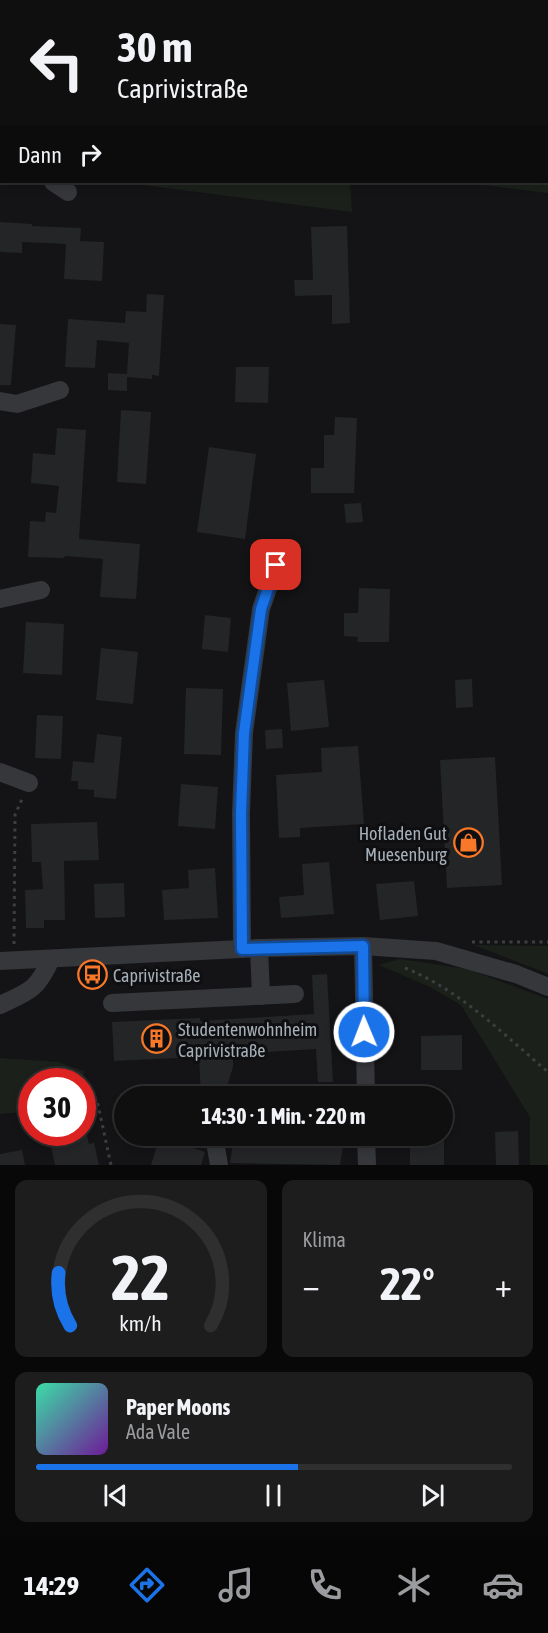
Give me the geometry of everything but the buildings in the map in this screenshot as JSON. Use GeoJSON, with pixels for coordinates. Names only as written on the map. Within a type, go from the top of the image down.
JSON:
{"type":"FeatureCollection","features":[{"type":"Feature","properties":{"kind":"street"},"geometry":{"type":"LineString","coordinates":[[54,183],[68,192]]}},
{"type":"Feature","properties":{"kind":"street"},"geometry":{"type":"LineString","coordinates":[[0,401],[17,404],[60,390]]}},
{"type":"Feature","properties":{"kind":"street"},"geometry":{"type":"LineString","coordinates":[[261,996],[251,949],[241,813],[244,733],[261,609],[276,565]]}},
{"type":"Feature","properties":{"kind":"street"},"geometry":{"type":"LineString","coordinates":[[0,599],[40,590]]}},
{"type":"Feature","properties":{"kind":"street"},"geometry":{"type":"LineString","coordinates":[[0,772],[29,783]]}},
{"type":"Feature","properties":{"kind":"street"},"geometry":{"type":"LineString","coordinates":[[363,946],[366,1086]]}},
{"type":"Feature","properties":{"kind":"street"},"geometry":{"type":"LineString","coordinates":[[7,961],[363,946],[436,951],[506,971],[548,987]]}},
{"type":"Feature","properties":{"kind":"street"},"geometry":{"type":"LineString","coordinates":[[0,1005],[33,989],[42,978],[51,959]]}},
{"type":"Feature","properties":{"kind":"street"},"geometry":{"type":"LineString","coordinates":[[112,1003],[295,994]]}},
{"type":"Feature","properties":{"kind":"street"},"geometry":{"type":"LineString","coordinates":[[216,1146],[219,1165]]}},
{"type":"Feature","properties":{"kind":"street"},"geometry":{"type":"LineString","coordinates":[[366,1146],[367,1165]]}},
{"type":"Feature","properties":{"kind":"path"},"geometry":{"type":"LineString","coordinates":[[7,961],[15,815],[29,783]]}},
{"type":"Feature","properties":{"kind":"path"},"geometry":{"type":"LineString","coordinates":[[464,944],[548,942]]}},
{"type":"Feature","properties":{"kind":"path"},"geometry":{"type":"LineString","coordinates":[[402,966],[429,978],[462,999],[548,1072]]}},
{"type":"Feature","properties":{"kind":"path"},"geometry":{"type":"LineString","coordinates":[[96,1099],[111,1165]]}},
{"type":"Feature","properties":{"kind":"shaded area"},"geometry":{"type":"Polygon","coordinates":[[[128,183],[350,183],[352,212],[128,183]]]}},
{"type":"Feature","properties":{"kind":"shaded area"},"geometry":{"type":"Polygon","coordinates":[[[469,183],[548,183],[548,193],[469,183]]]}},
{"type":"Feature","properties":{"kind":"shaded area"},"geometry":{"type":"Polygon","coordinates":[[[474,945],[548,946],[548,974],[546,973],[474,945]]]}},
{"type":"Feature","properties":{"kind":"shaded area"},"geometry":{"type":"Polygon","coordinates":[[[400,959],[467,969],[548,999],[548,1165],[530,1165],[530,1117],[461,1005],[430,987],[379,965],[400,959]]]}},
{"type":"Feature","properties":{"kind":"shaded area"},"geometry":{"type":"Polygon","coordinates":[[[0,1058],[58,1062],[75,1068],[18,1068],[18,1112],[0,1114],[0,1058]]]}},
{"type":"Feature","properties":{"kind":"place","name":"Hofladen Gut Muesenburg"},"geometry":{"type":"Point","coordinates":[468,843]}},
{"type":"Feature","properties":{"kind":"place","name":"Caprivistraße"},"geometry":{"type":"Point","coordinates":[92,975]}},
{"type":"Feature","properties":{"kind":"place","name":"Studentenwohnheim Caprivistraße"},"geometry":{"type":"Point","coordinates":[157,1039]}},
{"type":"Feature","properties":{"kind":"route"},"geometry":{"type":"LineString","coordinates":[[276,565],[261,609],[244,733],[241,813],[242,949],[363,946],[364,1032]]}}]}
